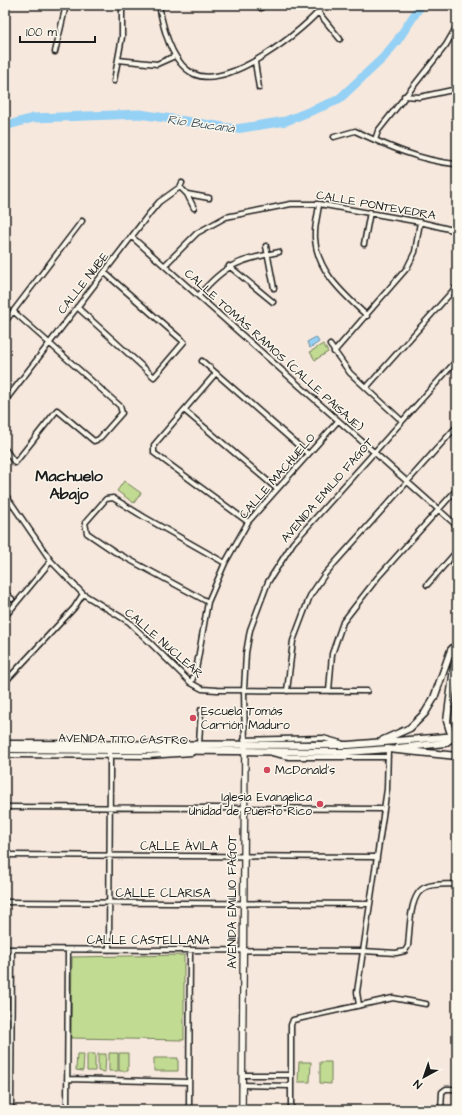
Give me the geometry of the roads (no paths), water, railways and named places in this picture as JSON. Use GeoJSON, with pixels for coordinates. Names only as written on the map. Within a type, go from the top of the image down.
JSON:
{"type":"FeatureCollection","features":[{"type":"Feature","properties":{"kind":"main road"},"geometry":{"type":"LineString","coordinates":[[388,749],[445,744],[456,737],[450,732],[447,721],[457,645]]}},
{"type":"Feature","properties":{"kind":"main road"},"geometry":{"type":"LineString","coordinates":[[378,742],[410,728],[425,713],[434,698],[451,650],[457,645]]}},
{"type":"Feature","properties":{"kind":"main road","name":"AVENIDA TITO CASTRO"},"geometry":{"type":"LineString","coordinates":[[5,749],[107,749],[245,745],[348,745],[456,737]]}},
{"type":"Feature","properties":{"kind":"main road","name":"AVENIDA TITO CASTRO"},"geometry":{"type":"LineString","coordinates":[[5,744],[107,749]]}},
{"type":"Feature","properties":{"kind":"main road","name":"AVENIDA TITO CASTRO"},"geometry":{"type":"LineString","coordinates":[[245,745],[268,751],[348,752],[388,749],[457,756]]}},
{"type":"Feature","properties":{"kind":"street"},"geometry":{"type":"LineString","coordinates":[[55,52],[66,5]]}},
{"type":"Feature","properties":{"kind":"street"},"geometry":{"type":"LineString","coordinates":[[114,81],[122,37],[122,5]]}},
{"type":"Feature","properties":{"kind":"street"},"geometry":{"type":"LineString","coordinates":[[159,5],[163,27],[175,56],[192,73],[203,77],[226,74],[255,62],[272,51],[318,12],[324,5]]}},
{"type":"Feature","properties":{"kind":"street"},"geometry":{"type":"LineString","coordinates":[[318,12],[340,39]]}},
{"type":"Feature","properties":{"kind":"street"},"geometry":{"type":"LineString","coordinates":[[375,140],[378,131],[446,44],[457,26]]}},
{"type":"Feature","properties":{"kind":"street"},"geometry":{"type":"LineString","coordinates":[[118,60],[157,64],[175,56]]}},
{"type":"Feature","properties":{"kind":"street"},"geometry":{"type":"LineString","coordinates":[[255,62],[259,88]]}},
{"type":"Feature","properties":{"kind":"street"},"geometry":{"type":"LineString","coordinates":[[404,96],[420,97],[457,89]]}},
{"type":"Feature","properties":{"kind":"street"},"geometry":{"type":"LineString","coordinates":[[334,137],[355,131],[412,156],[436,162],[455,164],[457,162]]}},
{"type":"Feature","properties":{"kind":"street","name":"CALLE NUBE"},"geometry":{"type":"LineString","coordinates":[[5,402],[104,272],[160,202],[181,185],[187,194]]}},
{"type":"Feature","properties":{"kind":"street"},"geometry":{"type":"LineString","coordinates":[[187,194],[209,198]]}},
{"type":"Feature","properties":{"kind":"street"},"geometry":{"type":"LineString","coordinates":[[187,194],[194,208]]}},
{"type":"Feature","properties":{"kind":"street","name":"CALLE PONTEVEDRA"},"geometry":{"type":"LineString","coordinates":[[165,265],[197,233],[226,217],[292,204],[319,204],[370,212],[457,231]]}},
{"type":"Feature","properties":{"kind":"street"},"geometry":{"type":"LineString","coordinates":[[319,204],[315,237],[320,262],[337,288],[367,316]]}},
{"type":"Feature","properties":{"kind":"street"},"geometry":{"type":"LineString","coordinates":[[364,244],[370,212]]}},
{"type":"Feature","properties":{"kind":"street"},"geometry":{"type":"LineString","coordinates":[[5,322],[82,221]]}},
{"type":"Feature","properties":{"kind":"street"},"geometry":{"type":"LineString","coordinates":[[334,352],[367,316],[407,268],[414,252],[420,222]]}},
{"type":"Feature","properties":{"kind":"street","name":"CALLE TOMÁS RAMOS (CALLE PAISAJE)"},"geometry":{"type":"LineString","coordinates":[[132,237],[457,526]]}},
{"type":"Feature","properties":{"kind":"street"},"geometry":{"type":"LineString","coordinates":[[266,246],[274,288]]}},
{"type":"Feature","properties":{"kind":"street"},"geometry":{"type":"LineString","coordinates":[[199,295],[219,273],[230,266],[279,252]]}},
{"type":"Feature","properties":{"kind":"street"},"geometry":{"type":"LineString","coordinates":[[230,266],[273,302]]}},
{"type":"Feature","properties":{"kind":"street"},"geometry":{"type":"LineString","coordinates":[[77,307],[154,377],[184,342],[104,272]]}},
{"type":"Feature","properties":{"kind":"street"},"geometry":{"type":"LineString","coordinates":[[366,388],[457,286]]}},
{"type":"Feature","properties":{"kind":"street"},"geometry":{"type":"LineString","coordinates":[[5,449],[15,463],[57,410],[94,441],[99,439],[122,413],[120,406],[13,311]]}},
{"type":"Feature","properties":{"kind":"street"},"geometry":{"type":"LineString","coordinates":[[330,346],[350,373],[402,421]]}},
{"type":"Feature","properties":{"kind":"street","name":"AVENIDA EMILIO FAGOT"},"geometry":{"type":"LineString","coordinates":[[242,1110],[243,808],[245,745],[244,690],[246,653],[250,630],[268,582],[293,543],[457,360]]}},
{"type":"Feature","properties":{"kind":"street"},"geometry":{"type":"LineString","coordinates":[[202,361],[308,454]]}},
{"type":"Feature","properties":{"kind":"street"},"geometry":{"type":"LineString","coordinates":[[216,373],[154,445],[154,453],[248,522]]}},
{"type":"Feature","properties":{"kind":"street"},"geometry":{"type":"LineString","coordinates":[[184,410],[277,489]]}},
{"type":"Feature","properties":{"kind":"street","name":"CALLE MACHUELO"},"geometry":{"type":"LineString","coordinates":[[191,683],[196,670],[208,602],[225,563],[248,522],[338,421]]}},
{"type":"Feature","properties":{"kind":"street"},"geometry":{"type":"LineString","coordinates":[[287,691],[293,641],[310,596],[325,574],[457,426]]}},
{"type":"Feature","properties":{"kind":"street"},"geometry":{"type":"LineString","coordinates":[[329,691],[332,654],[344,622],[378,578],[457,488]]}},
{"type":"Feature","properties":{"kind":"street","name":"CALLE NUCLEAR"},"geometry":{"type":"LineString","coordinates":[[5,494],[51,561],[83,594],[129,622],[191,683],[202,689],[367,691]]}},
{"type":"Feature","properties":{"kind":"street"},"geometry":{"type":"LineString","coordinates":[[208,602],[115,552],[87,533],[85,523],[106,499],[113,498],[225,563]]}},
{"type":"Feature","properties":{"kind":"street"},"geometry":{"type":"LineString","coordinates":[[427,585],[457,551]]}},
{"type":"Feature","properties":{"kind":"street"},"geometry":{"type":"LineString","coordinates":[[8,613],[51,561]]}},
{"type":"Feature","properties":{"kind":"street"},"geometry":{"type":"LineString","coordinates":[[5,593],[12,598]]}},
{"type":"Feature","properties":{"kind":"street"},"geometry":{"type":"LineString","coordinates":[[5,682],[74,608],[83,594]]}},
{"type":"Feature","properties":{"kind":"street"},"geometry":{"type":"LineString","coordinates":[[5,755],[107,749],[172,755],[186,754],[199,747],[201,710]]}},
{"type":"Feature","properties":{"kind":"street"},"geometry":{"type":"LineString","coordinates":[[107,749],[110,808],[109,950]]}},
{"type":"Feature","properties":{"kind":"street"},"geometry":{"type":"LineString","coordinates":[[359,1005],[357,992],[384,810],[388,749]]}},
{"type":"Feature","properties":{"kind":"street"},"geometry":{"type":"LineString","coordinates":[[268,751],[282,757],[388,757]]}},
{"type":"Feature","properties":{"kind":"street"},"geometry":{"type":"LineString","coordinates":[[5,807],[384,810]]}},
{"type":"Feature","properties":{"kind":"street","name":"CALLE ÁVILA"},"geometry":{"type":"LineString","coordinates":[[5,855],[377,857]]}},
{"type":"Feature","properties":{"kind":"street","name":"CALLE CASTELLANA"},"geometry":{"type":"LineString","coordinates":[[5,949],[363,951],[396,953],[404,951],[408,946],[414,898],[419,891],[433,885],[457,884]]}},
{"type":"Feature","properties":{"kind":"street","name":"CALLE CLARISA"},"geometry":{"type":"LineString","coordinates":[[5,902],[370,904]]}},
{"type":"Feature","properties":{"kind":"street"},"geometry":{"type":"LineString","coordinates":[[11,1110],[12,949]]}},
{"type":"Feature","properties":{"kind":"street"},"geometry":{"type":"LineString","coordinates":[[67,1110],[68,950]]}},
{"type":"Feature","properties":{"kind":"street"},"geometry":{"type":"LineString","coordinates":[[189,1110],[190,950]]}},
{"type":"Feature","properties":{"kind":"street"},"geometry":{"type":"LineString","coordinates":[[290,1110],[291,1025],[293,1020],[393,998],[426,1004]]}},
{"type":"Feature","properties":{"kind":"street"},"geometry":{"type":"LineString","coordinates":[[242,1075],[291,1075]]}},
{"type":"Feature","properties":{"kind":"street"},"geometry":{"type":"LineString","coordinates":[[67,1080],[189,1082]]}},
{"type":"Feature","properties":{"kind":"street"},"geometry":{"type":"LineString","coordinates":[[242,1085],[291,1086]]}},
{"type":"Feature","properties":{"kind":"street"},"geometry":{"type":"LineString","coordinates":[[442,1110],[442,1092],[446,1089],[457,1089]]}},
{"type":"Feature","properties":{"kind":"water"},"geometry":{"type":"Polygon","coordinates":[[[316,337],[319,342],[310,348],[307,342],[316,337]]]}},
{"type":"Feature","properties":{"kind":"waterway","name":"Río Bucaná"},"geometry":{"type":"LineString","coordinates":[[5,126],[33,118],[140,114],[236,129],[286,121],[338,100],[383,58],[397,41],[421,5]]}},
{"type":"Feature","properties":{"kind":"place","name":"Escuela Tomás Carrión Maduro"},"geometry":{"type":"Point","coordinates":[193,718]}},
{"type":"Feature","properties":{"kind":"place","name":"McDonald's"},"geometry":{"type":"Point","coordinates":[267,770]}},
{"type":"Feature","properties":{"kind":"place","name":"Iglesia Evangelica Unidad de Puerto Rico"},"geometry":{"type":"Point","coordinates":[320,804]}},
{"type":"Feature","properties":{"kind":"district","name":"Machuelo Abajo"},"geometry":{"type":"Point","coordinates":[69,484]}}]}
